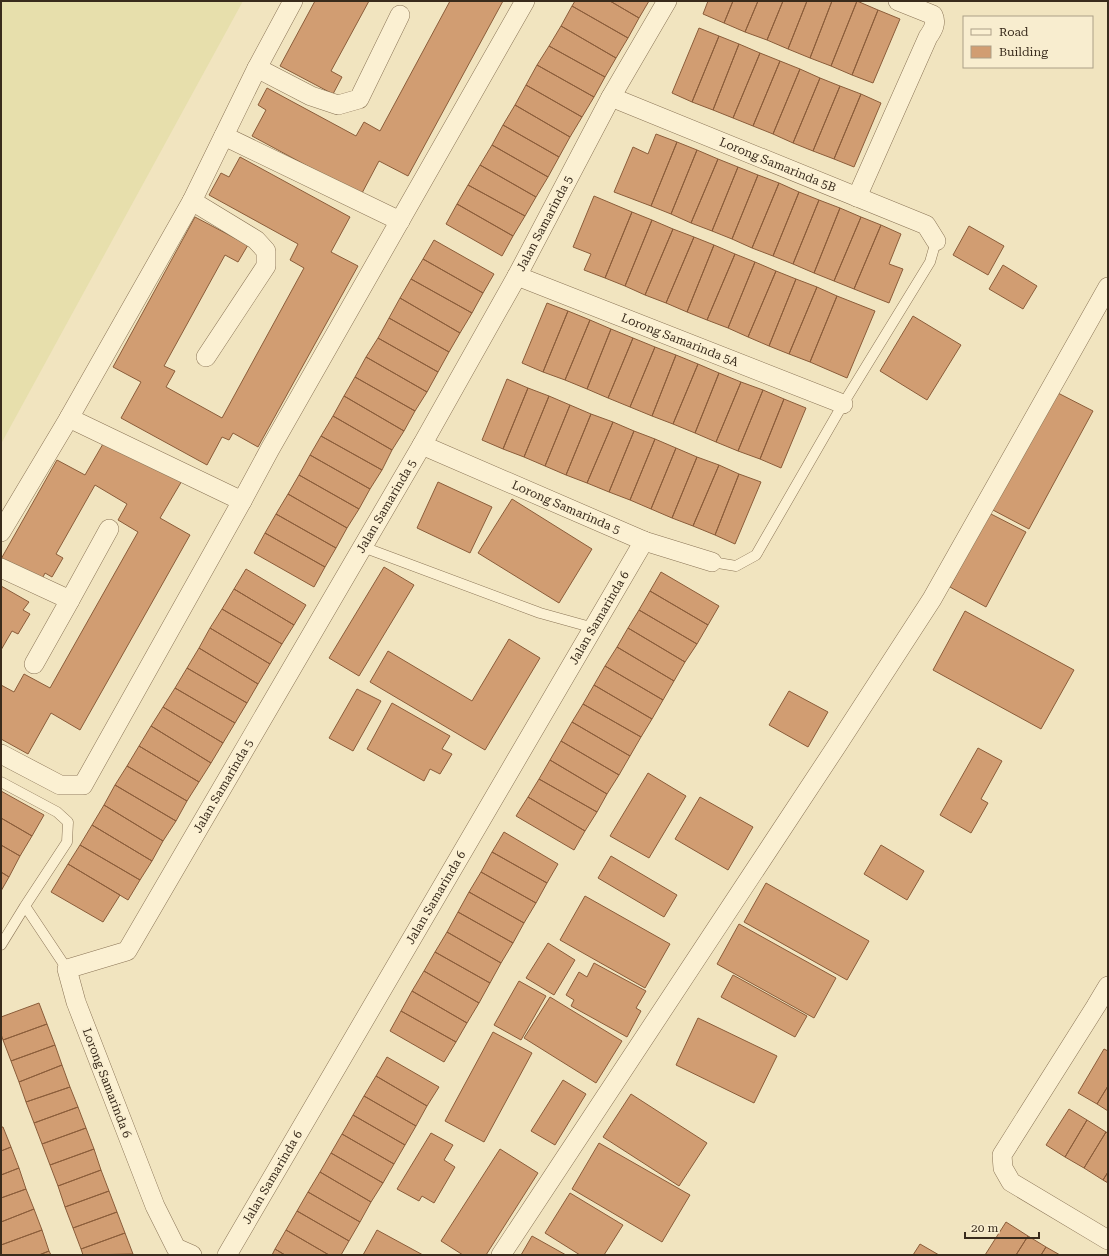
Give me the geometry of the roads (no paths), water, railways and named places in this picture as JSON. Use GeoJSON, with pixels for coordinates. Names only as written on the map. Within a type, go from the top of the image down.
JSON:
{"type":"FeatureCollection","features":[{"type":"Feature","properties":{"kind":"street"},"geometry":{"type":"LineString","coordinates":[[1,532],[69,418],[192,201],[257,68],[293,1]]}},
{"type":"Feature","properties":{"kind":"street"},"geometry":{"type":"LineString","coordinates":[[1,754],[60,785],[83,785],[270,449],[525,1]]}},
{"type":"Feature","properties":{"kind":"street","name":"Jalan Samarinda 5"},"geometry":{"type":"LineString","coordinates":[[67,969],[127,951],[422,445],[517,276],[611,97],[667,1]]}},
{"type":"Feature","properties":{"kind":"street"},"geometry":{"type":"LineString","coordinates":[[857,197],[928,37],[934,27],[935,20],[933,15],[898,1]]}},
{"type":"Feature","properties":{"kind":"street"},"geometry":{"type":"LineString","coordinates":[[257,68],[311,96],[338,105],[360,99],[400,15]]}},
{"type":"Feature","properties":{"kind":"street","name":"Lorong Samarinda 5B"},"geometry":{"type":"LineString","coordinates":[[611,97],[926,225],[936,241]]}},
{"type":"Feature","properties":{"kind":"street"},"geometry":{"type":"LineString","coordinates":[[224,136],[400,221]]}},
{"type":"Feature","properties":{"kind":"street"},"geometry":{"type":"LineString","coordinates":[[192,201],[256,240],[266,251],[266,266],[206,357]]}},
{"type":"Feature","properties":{"kind":"street","name":"Lorong Samarinda 5A"},"geometry":{"type":"LineString","coordinates":[[517,276],[842,404]]}},
{"type":"Feature","properties":{"kind":"street"},"geometry":{"type":"LineString","coordinates":[[501,1255],[932,599],[1108,287]]}},
{"type":"Feature","properties":{"kind":"street"},"geometry":{"type":"LineString","coordinates":[[69,418],[242,501]]}},
{"type":"Feature","properties":{"kind":"street","name":"Lorong Samarinda 5"},"geometry":{"type":"LineString","coordinates":[[422,445],[644,541],[712,562]]}},
{"type":"Feature","properties":{"kind":"street"},"geometry":{"type":"LineString","coordinates":[[34,664],[109,529]]}},
{"type":"Feature","properties":{"kind":"street","name":"Jalan Samarinda 6"},"geometry":{"type":"LineString","coordinates":[[227,1255],[644,541]]}},
{"type":"Feature","properties":{"kind":"street"},"geometry":{"type":"LineString","coordinates":[[1,568],[70,600]]}},
{"type":"Feature","properties":{"kind":"street","name":"Lorong Samarinda 6"},"geometry":{"type":"LineString","coordinates":[[67,969],[76,1002],[155,1206],[176,1248],[192,1255]]}},
{"type":"Feature","properties":{"kind":"street"},"geometry":{"type":"LineString","coordinates":[[1108,986],[1102,1010],[1002,1155],[1003,1168],[1011,1182],[1108,1240]]}},
{"type":"Feature","properties":{"kind":"lane"},"geometry":{"type":"LineString","coordinates":[[712,562],[736,566],[756,554],[842,404],[930,262],[936,241]]}},
{"type":"Feature","properties":{"kind":"lane"},"geometry":{"type":"LineString","coordinates":[[363,547],[540,613],[594,628]]}},
{"type":"Feature","properties":{"kind":"lane"},"geometry":{"type":"LineString","coordinates":[[1,782],[57,812],[68,822],[67,842],[1,945]]}},
{"type":"Feature","properties":{"kind":"lane","name":"Lorong Samarinda 6"},"geometry":{"type":"LineString","coordinates":[[25,906],[67,969]]}}]}
